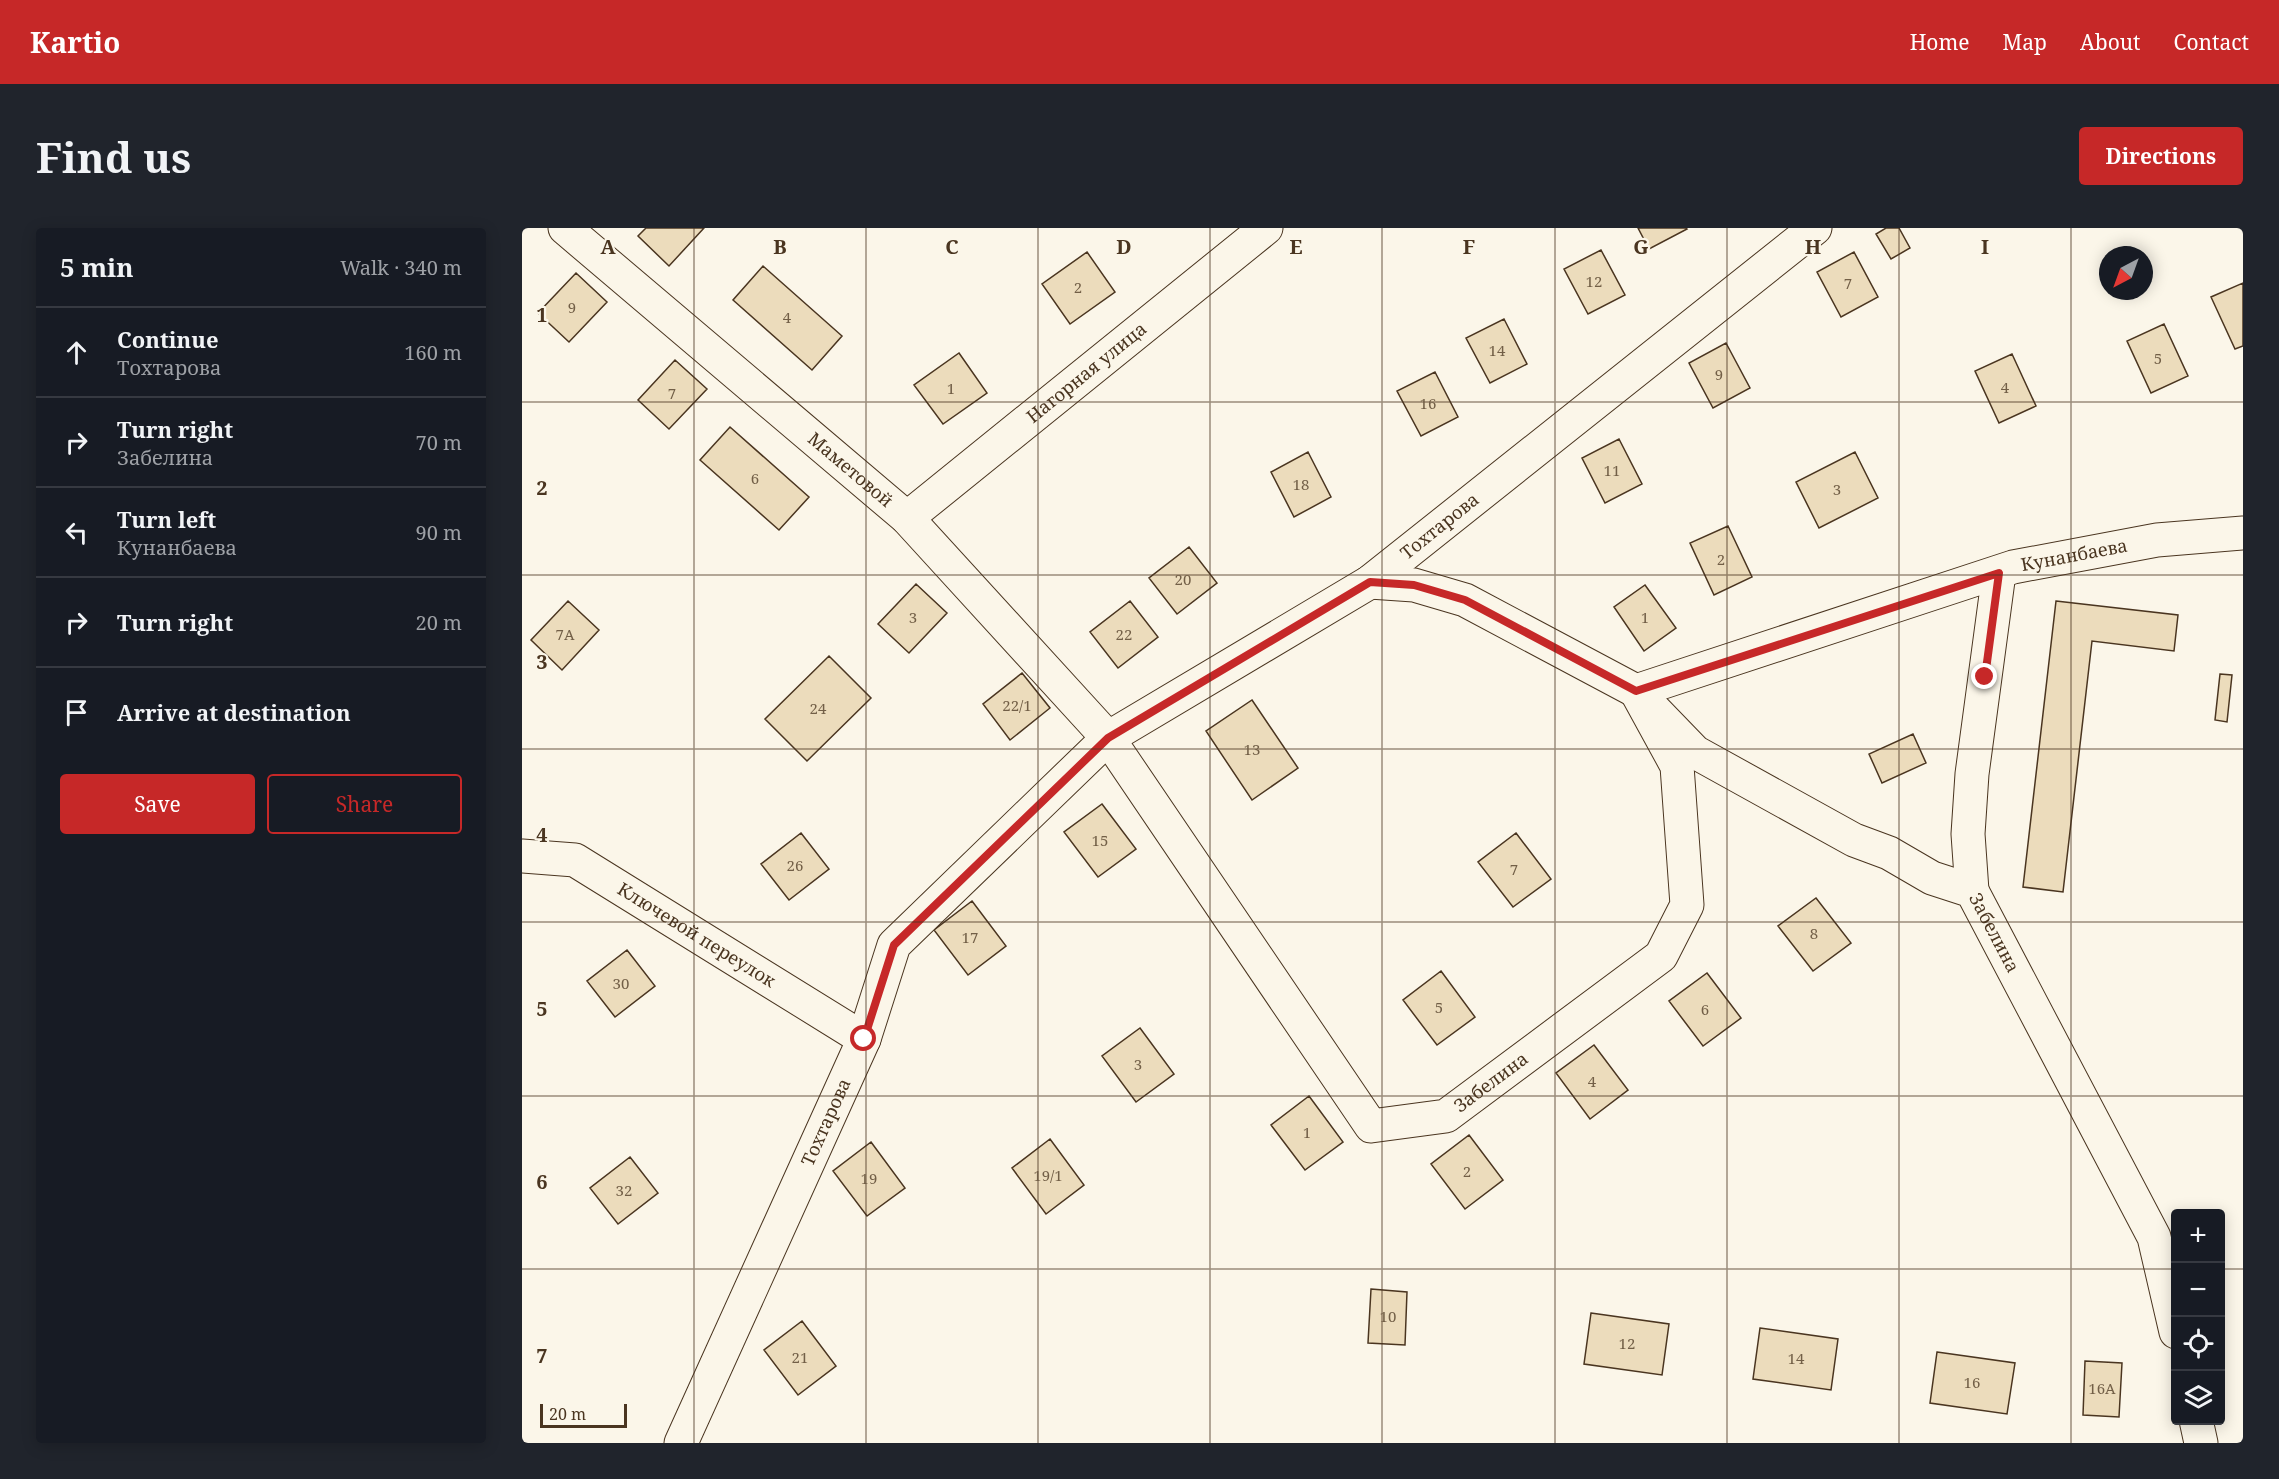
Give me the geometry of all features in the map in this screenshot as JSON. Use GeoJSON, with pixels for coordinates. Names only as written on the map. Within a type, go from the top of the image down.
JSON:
{"type":"FeatureCollection","features":[{"type":"Feature","properties":{"kind":"street","name":"Маметовой"},"geometry":{"type":"LineString","coordinates":[[564,228],[907,518],[1108,738]]}},
{"type":"Feature","properties":{"kind":"street","name":"Нагорная улица"},"geometry":{"type":"LineString","coordinates":[[907,518],[1266,228]]}},
{"type":"Feature","properties":{"kind":"street","name":"Тохтарова"},"geometry":{"type":"LineString","coordinates":[[681,1443],[864,1039],[894,945],[1108,738],[1370,582],[1815,228]]}},
{"type":"Feature","properties":{"kind":"street","name":"Кунанбаева"},"geometry":{"type":"LineString","coordinates":[[1636,691],[2013,567],[2157,540],[2243,533]]}},
{"type":"Feature","properties":{"kind":"street"},"geometry":{"type":"LineString","coordinates":[[1972,891],[1968,834],[1972,774],[1999,573]]}},
{"type":"Feature","properties":{"kind":"street","name":"Забелина"},"geometry":{"type":"LineString","coordinates":[[1370,582],[1414,585],[1465,600],[1636,691],[1695,752],[1854,840],[1889,853],[1932,878],[1972,891],[2154,1237],[2172,1317]]}},
{"type":"Feature","properties":{"kind":"street","name":"Забелина"},"geometry":{"type":"LineString","coordinates":[[1108,738],[1371,1126],[1446,1116],[1661,956],[1687,905],[1677,766],[1636,691]]}},
{"type":"Feature","properties":{"kind":"street","name":"Ключевой переулок"},"geometry":{"type":"LineString","coordinates":[[522,856],[576,860],[864,1039]]}},
{"type":"Feature","properties":{"kind":"street"},"geometry":{"type":"LineString","coordinates":[[2197,1425],[2201,1443]]}},
{"type":"Feature","properties":{"kind":"building"},"geometry":{"type":"Polygon","coordinates":[[[646,228],[704,228],[669,266],[638,236],[646,228]]]}},
{"type":"Feature","properties":{"kind":"building"},"geometry":{"type":"Polygon","coordinates":[[[1638,228],[1686,228],[1687,229],[1649,249],[1638,228]]]}},
{"type":"Feature","properties":{"kind":"building"},"geometry":{"type":"Polygon","coordinates":[[[1886,228],[1899,228],[1910,248],[1891,259],[1876,234],[1886,228]]]}},
{"type":"Feature","properties":{"kind":"building"},"geometry":{"type":"Polygon","coordinates":[[[1601,250],[1625,295],[1588,314],[1564,269],[1601,250]]]}},
{"type":"Feature","properties":{"kind":"building"},"geometry":{"type":"Polygon","coordinates":[[[1087,252],[1115,292],[1070,324],[1042,284],[1087,252]]]}},
{"type":"Feature","properties":{"kind":"building"},"geometry":{"type":"Polygon","coordinates":[[[1854,252],[1878,297],[1841,317],[1817,272],[1854,252]]]}},
{"type":"Feature","properties":{"kind":"building"},"geometry":{"type":"Polygon","coordinates":[[[763,266],[842,336],[812,370],[733,300],[763,266]]]}},
{"type":"Feature","properties":{"kind":"building"},"geometry":{"type":"Polygon","coordinates":[[[576,273],[607,302],[569,342],[538,313],[576,273]]]}},
{"type":"Feature","properties":{"kind":"building"},"geometry":{"type":"Polygon","coordinates":[[[2243,283],[2243,346],[2235,349],[2211,297],[2243,283]]]}},
{"type":"Feature","properties":{"kind":"building"},"geometry":{"type":"Polygon","coordinates":[[[1504,319],[1527,364],[1490,383],[1466,338],[1504,319]]]}},
{"type":"Feature","properties":{"kind":"building"},"geometry":{"type":"Polygon","coordinates":[[[2164,324],[2188,376],[2151,393],[2127,341],[2164,324]]]}},
{"type":"Feature","properties":{"kind":"building"},"geometry":{"type":"Polygon","coordinates":[[[1726,343],[1750,388],[1713,408],[1689,363],[1726,343]]]}},
{"type":"Feature","properties":{"kind":"building"},"geometry":{"type":"Polygon","coordinates":[[[959,353],[987,393],[943,424],[914,385],[959,353]]]}},
{"type":"Feature","properties":{"kind":"building"},"geometry":{"type":"Polygon","coordinates":[[[2012,354],[2036,406],[1999,423],[1975,371],[2012,354]]]}},
{"type":"Feature","properties":{"kind":"building"},"geometry":{"type":"Polygon","coordinates":[[[675,360],[707,389],[669,429],[638,400],[675,360]]]}},
{"type":"Feature","properties":{"kind":"building"},"geometry":{"type":"Polygon","coordinates":[[[1435,372],[1458,417],[1421,436],[1397,391],[1435,372]]]}},
{"type":"Feature","properties":{"kind":"building"},"geometry":{"type":"Polygon","coordinates":[[[730,427],[809,497],[779,530],[700,460],[730,427]]]}},
{"type":"Feature","properties":{"kind":"building"},"geometry":{"type":"Polygon","coordinates":[[[1619,439],[1642,484],[1605,503],[1582,458],[1619,439]]]}},
{"type":"Feature","properties":{"kind":"building"},"geometry":{"type":"Polygon","coordinates":[[[1308,452],[1331,497],[1294,517],[1271,472],[1308,452]]]}},
{"type":"Feature","properties":{"kind":"building"},"geometry":{"type":"Polygon","coordinates":[[[1855,452],[1878,498],[1819,528],[1796,482],[1855,452]]]}},
{"type":"Feature","properties":{"kind":"building"},"geometry":{"type":"Polygon","coordinates":[[[1728,526],[1752,577],[1714,595],[1690,543],[1728,526]]]}},
{"type":"Feature","properties":{"kind":"building"},"geometry":{"type":"Polygon","coordinates":[[[1189,547],[1217,583],[1177,614],[1149,578],[1189,547]]]}},
{"type":"Feature","properties":{"kind":"building"},"geometry":{"type":"Polygon","coordinates":[[[916,584],[947,613],[909,653],[878,624],[916,584]]]}},
{"type":"Feature","properties":{"kind":"building"},"geometry":{"type":"Polygon","coordinates":[[[1645,585],[1676,628],[1644,651],[1614,607],[1645,585]]]}},
{"type":"Feature","properties":{"kind":"building"},"geometry":{"type":"Polygon","coordinates":[[[568,601],[599,630],[562,670],[531,640],[568,601]]]}},
{"type":"Feature","properties":{"kind":"building"},"geometry":{"type":"Polygon","coordinates":[[[1130,601],[1158,637],[1118,668],[1090,632],[1130,601]]]}},
{"type":"Feature","properties":{"kind":"building"},"geometry":{"type":"Polygon","coordinates":[[[2056,601],[2178,615],[2174,651],[2092,641],[2063,892],[2023,887],[2056,601]]]}},
{"type":"Feature","properties":{"kind":"building"},"geometry":{"type":"Polygon","coordinates":[[[829,656],[871,698],[807,761],[765,719],[829,656]]]}},
{"type":"Feature","properties":{"kind":"building"},"geometry":{"type":"Polygon","coordinates":[[[1022,673],[1050,708],[1010,740],[983,704],[1022,673]]]}},
{"type":"Feature","properties":{"kind":"building"},"geometry":{"type":"Polygon","coordinates":[[[2220,674],[2232,675],[2227,722],[2215,720],[2220,674]]]}},
{"type":"Feature","properties":{"kind":"building"},"geometry":{"type":"Polygon","coordinates":[[[1252,700],[1298,768],[1252,800],[1206,731],[1252,700]]]}},
{"type":"Feature","properties":{"kind":"building"},"geometry":{"type":"Polygon","coordinates":[[[1913,734],[1926,763],[1882,783],[1869,754],[1913,734]]]}},
{"type":"Feature","properties":{"kind":"building"},"geometry":{"type":"Polygon","coordinates":[[[1102,804],[1136,849],[1098,877],[1064,832],[1102,804]]]}},
{"type":"Feature","properties":{"kind":"building"},"geometry":{"type":"Polygon","coordinates":[[[801,833],[829,869],[789,900],[761,864],[801,833]]]}},
{"type":"Feature","properties":{"kind":"building"},"geometry":{"type":"Polygon","coordinates":[[[1516,833],[1551,879],[1513,907],[1478,862],[1516,833]]]}},
{"type":"Feature","properties":{"kind":"building"},"geometry":{"type":"Polygon","coordinates":[[[1816,898],[1851,943],[1813,971],[1778,926],[1816,898]]]}},
{"type":"Feature","properties":{"kind":"building"},"geometry":{"type":"Polygon","coordinates":[[[972,901],[1006,946],[968,975],[934,930],[972,901]]]}},
{"type":"Feature","properties":{"kind":"building"},"geometry":{"type":"Polygon","coordinates":[[[627,950],[655,986],[615,1017],[587,981],[627,950]]]}},
{"type":"Feature","properties":{"kind":"building"},"geometry":{"type":"Polygon","coordinates":[[[1441,971],[1475,1017],[1437,1045],[1403,1000],[1441,971]]]}},
{"type":"Feature","properties":{"kind":"building"},"geometry":{"type":"Polygon","coordinates":[[[1707,973],[1741,1018],[1703,1046],[1669,1001],[1707,973]]]}},
{"type":"Feature","properties":{"kind":"building"},"geometry":{"type":"Polygon","coordinates":[[[1140,1028],[1174,1074],[1136,1102],[1102,1056],[1140,1028]]]}},
{"type":"Feature","properties":{"kind":"building"},"geometry":{"type":"Polygon","coordinates":[[[1594,1045],[1628,1090],[1590,1119],[1556,1073],[1594,1045]]]}},
{"type":"Feature","properties":{"kind":"building"},"geometry":{"type":"Polygon","coordinates":[[[1309,1096],[1343,1142],[1305,1170],[1271,1125],[1309,1096]]]}},
{"type":"Feature","properties":{"kind":"building"},"geometry":{"type":"Polygon","coordinates":[[[1469,1135],[1503,1180],[1465,1209],[1431,1164],[1469,1135]]]}},
{"type":"Feature","properties":{"kind":"building"},"geometry":{"type":"Polygon","coordinates":[[[1050,1139],[1084,1185],[1046,1214],[1012,1168],[1050,1139]]]}},
{"type":"Feature","properties":{"kind":"building"},"geometry":{"type":"Polygon","coordinates":[[[871,1142],[905,1188],[867,1216],[833,1171],[871,1142]]]}},
{"type":"Feature","properties":{"kind":"building"},"geometry":{"type":"Polygon","coordinates":[[[630,1157],[658,1193],[618,1224],[590,1188],[630,1157]]]}},
{"type":"Feature","properties":{"kind":"building"},"geometry":{"type":"Polygon","coordinates":[[[1371,1289],[1407,1292],[1405,1345],[1368,1343],[1371,1289]]]}},
{"type":"Feature","properties":{"kind":"building"},"geometry":{"type":"Polygon","coordinates":[[[1591,1313],[1669,1324],[1662,1375],[1584,1364],[1591,1313]]]}},
{"type":"Feature","properties":{"kind":"building"},"geometry":{"type":"Polygon","coordinates":[[[802,1321],[836,1366],[798,1395],[764,1350],[802,1321]]]}},
{"type":"Feature","properties":{"kind":"building"},"geometry":{"type":"Polygon","coordinates":[[[1760,1328],[1838,1339],[1831,1390],[1753,1379],[1760,1328]]]}},
{"type":"Feature","properties":{"kind":"building"},"geometry":{"type":"Polygon","coordinates":[[[1937,1352],[2015,1363],[2007,1414],[1930,1403],[1937,1352]]]}},
{"type":"Feature","properties":{"kind":"building"},"geometry":{"type":"Polygon","coordinates":[[[2085,1361],[2122,1363],[2119,1417],[2083,1415],[2085,1361]]]}},
{"type":"Feature","properties":{"kind":"route"},"geometry":{"type":"LineString","coordinates":[[864,1039],[894,945],[1108,738],[1370,582],[1414,585],[1465,600],[1636,691],[1999,573],[1985,677]]}}]}
